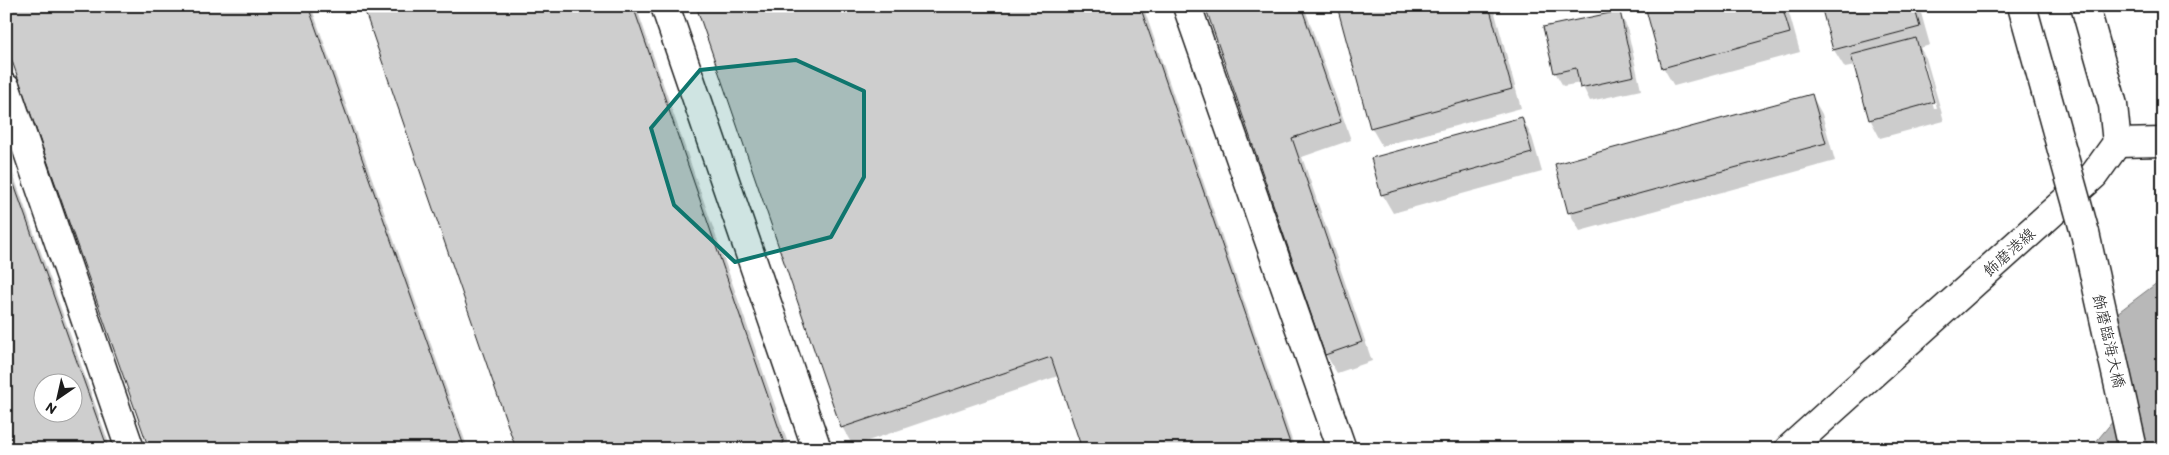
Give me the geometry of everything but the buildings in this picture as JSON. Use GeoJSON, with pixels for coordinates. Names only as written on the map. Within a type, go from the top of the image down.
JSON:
{"type":"FeatureCollection","features":[{"type":"Feature","properties":{"kind":"main road"},"geometry":{"type":"LineString","coordinates":[[665,6],[817,449]]}},
{"type":"Feature","properties":{"kind":"main road"},"geometry":{"type":"LineString","coordinates":[[1187,6],[1342,449]]}},
{"type":"Feature","properties":{"kind":"main road","name":"飾磨臨海大橋"},"geometry":{"type":"LineString","coordinates":[[2022,6],[2085,233],[2133,449]]}},
{"type":"Feature","properties":{"kind":"main road"},"geometry":{"type":"LineString","coordinates":[[2085,6],[2113,105],[2117,143],[2163,142]]}},
{"type":"Feature","properties":{"kind":"main road"},"geometry":{"type":"LineString","coordinates":[[6,88],[130,449]]}},
{"type":"Feature","properties":{"kind":"main road","name":"飾磨港線"},"geometry":{"type":"LineString","coordinates":[[1789,449],[2094,175],[2117,143]]}},
{"type":"Feature","properties":{"kind":"highlighted area"},"geometry":{"type":"Polygon","coordinates":[[[796,60],[864,91],[864,177],[831,237],[735,262],[674,205],[651,128],[700,70],[796,60]]]}},
{"type":"Feature","properties":{"kind":"shaded area"},"geometry":{"type":"Polygon","coordinates":[[[2163,277],[2163,449],[2090,449],[2118,415],[2092,332],[2163,277]]]}}]}
